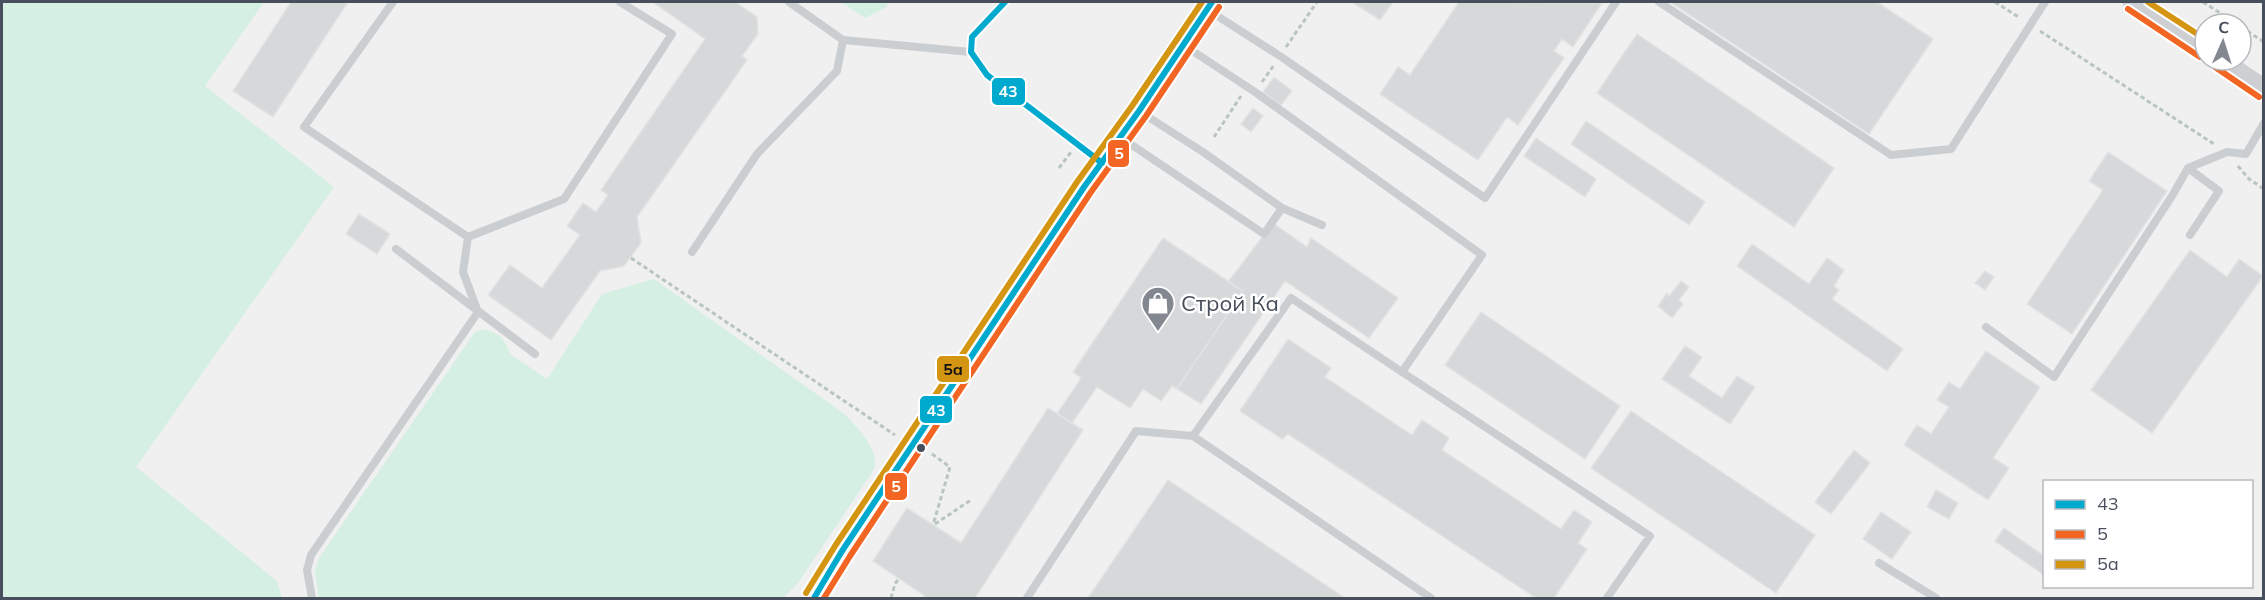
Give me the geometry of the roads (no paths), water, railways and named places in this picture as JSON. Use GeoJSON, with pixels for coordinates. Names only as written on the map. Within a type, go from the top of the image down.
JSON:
{"type":"FeatureCollection","features":[{"type":"Feature","properties":{"kind":"main road"},"geometry":{"type":"LineString","coordinates":[[2133,2],[2193,42]]}},
{"type":"Feature","properties":{"kind":"main road"},"geometry":{"type":"LineString","coordinates":[[814,598],[1084,187],[1139,111],[1210,5]]}},
{"type":"Feature","properties":{"kind":"main road"},"geometry":{"type":"LineString","coordinates":[[2238,72],[2264,90]]}},
{"type":"Feature","properties":{"kind":"lane"},"geometry":{"type":"LineString","coordinates":[[393,2],[304,127],[468,237]]}},
{"type":"Feature","properties":{"kind":"lane"},"geometry":{"type":"LineString","coordinates":[[468,237],[564,199],[672,34],[620,2]]}},
{"type":"Feature","properties":{"kind":"lane"},"geometry":{"type":"LineString","coordinates":[[789,2],[843,40],[971,52]]}},
{"type":"Feature","properties":{"kind":"lane"},"geometry":{"type":"LineString","coordinates":[[1005,2],[972,37],[971,52],[987,75],[1102,163]]}},
{"type":"Feature","properties":{"kind":"lane"},"geometry":{"type":"LineString","coordinates":[[1210,5],[1485,198],[1616,2]]}},
{"type":"Feature","properties":{"kind":"lane"},"geometry":{"type":"LineString","coordinates":[[1659,2],[1891,155],[1951,149],[2045,2]]}},
{"type":"Feature","properties":{"kind":"lane"},"geometry":{"type":"LineString","coordinates":[[692,252],[757,154],[837,71],[843,40]]}},
{"type":"Feature","properties":{"kind":"lane"},"geometry":{"type":"LineString","coordinates":[[1183,45],[1255,92],[1482,255],[1402,372]]}},
{"type":"Feature","properties":{"kind":"lane"},"geometry":{"type":"LineString","coordinates":[[1139,111],[1203,152],[1282,208],[1322,225]]}},
{"type":"Feature","properties":{"kind":"lane"},"geometry":{"type":"LineString","coordinates":[[1986,327],[2054,377],[2188,168],[2226,152],[2246,154],[2264,123]]}},
{"type":"Feature","properties":{"kind":"lane"},"geometry":{"type":"LineString","coordinates":[[1121,137],[1264,234],[1282,208]]}},
{"type":"Feature","properties":{"kind":"lane"},"geometry":{"type":"LineString","coordinates":[[2188,168],[2219,191],[2190,235]]}},
{"type":"Feature","properties":{"kind":"lane"},"geometry":{"type":"LineString","coordinates":[[468,237],[463,272],[478,312]]}},
{"type":"Feature","properties":{"kind":"lane"},"geometry":{"type":"LineString","coordinates":[[396,249],[535,354]]}},
{"type":"Feature","properties":{"kind":"lane"},"geometry":{"type":"LineString","coordinates":[[1193,436],[1291,298],[1650,536],[1607,598]]}},
{"type":"Feature","properties":{"kind":"lane"},"geometry":{"type":"LineString","coordinates":[[312,598],[307,570],[311,555],[478,312]]}},
{"type":"Feature","properties":{"kind":"lane"},"geometry":{"type":"LineString","coordinates":[[1027,598],[1136,431],[1193,436],[1431,598]]}},
{"type":"Feature","properties":{"kind":"lane"},"geometry":{"type":"LineString","coordinates":[[1879,563],[1936,598]]}},
{"type":"Feature","properties":{"kind":"place","name":"Строй Ка"},"geometry":{"type":"Point","coordinates":[1158,332]}}]}
